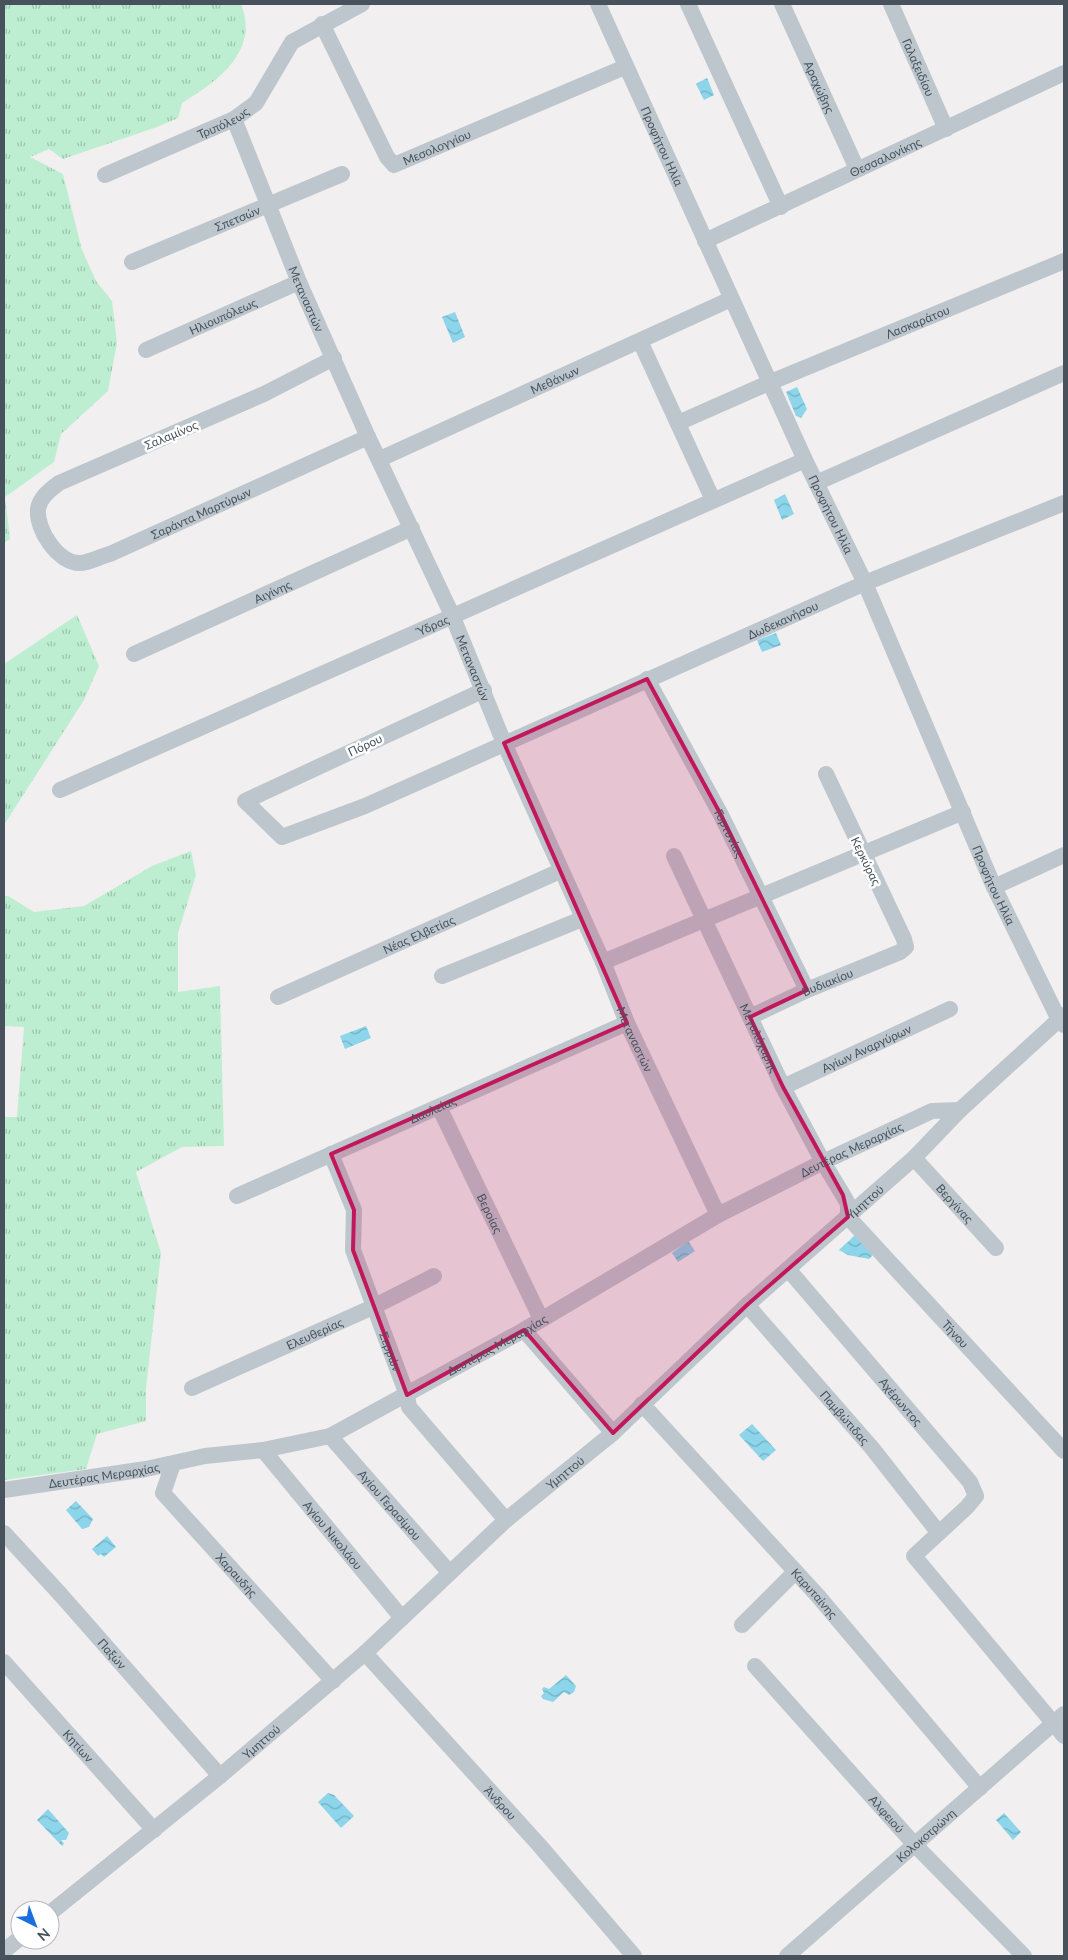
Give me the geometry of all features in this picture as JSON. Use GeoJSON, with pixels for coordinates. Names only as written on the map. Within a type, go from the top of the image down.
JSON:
{"type":"FeatureCollection","features":[{"type":"Feature","properties":{"kind":"street","name":"Τριπόλεως"},"geometry":{"type":"LineString","coordinates":[[105,175],[234,119],[256,103],[292,42],[322,24],[362,4]]}},
{"type":"Feature","properties":{"kind":"street","name":"Προφήτου Ηλία"},"geometry":{"type":"LineString","coordinates":[[598,4],[805,460],[865,583],[994,887],[1063,1020]]}},
{"type":"Feature","properties":{"kind":"street"},"geometry":{"type":"LineString","coordinates":[[688,4],[781,207]]}},
{"type":"Feature","properties":{"kind":"street","name":"Αραχώβης"},"geometry":{"type":"LineString","coordinates":[[782,4],[858,169]]}},
{"type":"Feature","properties":{"kind":"street","name":"Γαλαξειδίου"},"geometry":{"type":"LineString","coordinates":[[891,4],[946,129]]}},
{"type":"Feature","properties":{"kind":"street","name":"Μεσολογγίου"},"geometry":{"type":"LineString","coordinates":[[322,24],[387,157],[394,165],[625,67]]}},
{"type":"Feature","properties":{"kind":"street","name":"Θεσσαλονίκης"},"geometry":{"type":"LineString","coordinates":[[705,241],[1064,74]]}},
{"type":"Feature","properties":{"kind":"street","name":"Μεταναστών"},"geometry":{"type":"LineString","coordinates":[[234,119],[267,206],[299,282],[368,437],[452,615],[504,743],[603,962],[627,1024],[718,1215]]}},
{"type":"Feature","properties":{"kind":"street","name":"Σπετσών"},"geometry":{"type":"LineString","coordinates":[[132,262],[342,174]]}},
{"type":"Feature","properties":{"kind":"street","name":"Λασκαράτου"},"geometry":{"type":"LineString","coordinates":[[678,423],[770,382],[1064,260]]}},
{"type":"Feature","properties":{"kind":"street","name":"Ηλιουπόλεως"},"geometry":{"type":"LineString","coordinates":[[146,350],[299,282]]}},
{"type":"Feature","properties":{"kind":"street","name":"Μεθάνων"},"geometry":{"type":"LineString","coordinates":[[380,459],[731,299]]}},
{"type":"Feature","properties":{"kind":"street"},"geometry":{"type":"LineString","coordinates":[[640,341],[713,500]]}},
{"type":"Feature","properties":{"kind":"street","name":"Σαλαμίνος"},"geometry":{"type":"LineString","coordinates":[[43,532],[38,510],[45,494],[59,483],[264,394],[334,358]]}},
{"type":"Feature","properties":{"kind":"street"},"geometry":{"type":"LineString","coordinates":[[816,483],[1064,373]]}},
{"type":"Feature","properties":{"kind":"street","name":"Σαράντα Μαρτύρων"},"geometry":{"type":"LineString","coordinates":[[43,532],[61,557],[80,563],[110,554],[368,437]]}},
{"type":"Feature","properties":{"kind":"street","name":"Ύδρας"},"geometry":{"type":"LineString","coordinates":[[60,790],[805,460]]}},
{"type":"Feature","properties":{"kind":"street","name":"Δωδεκανήσου"},"geometry":{"type":"LineString","coordinates":[[245,801],[282,837],[365,806],[865,583],[1064,503]]}},
{"type":"Feature","properties":{"kind":"street","name":"Αιγίνης"},"geometry":{"type":"LineString","coordinates":[[134,654],[412,528]]}},
{"type":"Feature","properties":{"kind":"street","name":"Γορτυνίας"},"geometry":{"type":"LineString","coordinates":[[647,679],[761,895],[807,990]]}},
{"type":"Feature","properties":{"kind":"street","name":"Πόρου"},"geometry":{"type":"LineString","coordinates":[[245,801],[484,690]]}},
{"type":"Feature","properties":{"kind":"street","name":"Κερκύρας"},"geometry":{"type":"LineString","coordinates":[[826,774],[862,854],[904,938],[906,947]]}},
{"type":"Feature","properties":{"kind":"street"},"geometry":{"type":"LineString","coordinates":[[603,962],[963,812]]}},
{"type":"Feature","properties":{"kind":"street"},"geometry":{"type":"LineString","coordinates":[[994,887],[1064,855]]}},
{"type":"Feature","properties":{"kind":"street","name":"Μεγαλόχαρης"},"geometry":{"type":"LineString","coordinates":[[674,856],[705,918],[783,1087],[823,1162],[844,1195],[848,1204],[848,1217]]}},
{"type":"Feature","properties":{"kind":"street","name":"Νέας Ελβετίας"},"geometry":{"type":"LineString","coordinates":[[278,997],[560,870]]}},
{"type":"Feature","properties":{"kind":"street"},"geometry":{"type":"LineString","coordinates":[[442,976],[582,918]]}},
{"type":"Feature","properties":{"kind":"street","name":"Βυδιακίου"},"geometry":{"type":"LineString","coordinates":[[750,1017],[807,990],[900,952],[906,947]]}},
{"type":"Feature","properties":{"kind":"street","name":"Αγίων Αναργύρων"},"geometry":{"type":"LineString","coordinates":[[783,1087],[950,1009]]}},
{"type":"Feature","properties":{"kind":"street","name":"Υμηττού"},"geometry":{"type":"LineString","coordinates":[[60,1905],[220,1776],[365,1653],[506,1520],[613,1433],[747,1305],[914,1158],[960,1110],[1063,1020]]}},
{"type":"Feature","properties":{"kind":"street","name":"Δαυλείας"},"geometry":{"type":"LineString","coordinates":[[237,1196],[627,1024]]}},
{"type":"Feature","properties":{"kind":"street","name":"Βεροίας"},"geometry":{"type":"LineString","coordinates":[[439,1107],[541,1319]]}},
{"type":"Feature","properties":{"kind":"street","name":"Δευτέρας Μεραρχίας"},"geometry":{"type":"LineString","coordinates":[[4,1490],[173,1464],[205,1456],[263,1450],[330,1436],[524,1330],[718,1215],[823,1162],[932,1111],[960,1110]]}},
{"type":"Feature","properties":{"kind":"street","name":"Σερρών"},"geometry":{"type":"LineString","coordinates":[[331,1154],[354,1210],[353,1250],[372,1307],[407,1395],[408,1407],[506,1520]]}},
{"type":"Feature","properties":{"kind":"street","name":"Βεργίνας"},"geometry":{"type":"LineString","coordinates":[[914,1158],[996,1248]]}},
{"type":"Feature","properties":{"kind":"street","name":"Τήνου"},"geometry":{"type":"LineString","coordinates":[[848,1217],[1064,1451]]}},
{"type":"Feature","properties":{"kind":"street","name":"Αχέρωντος"},"geometry":{"type":"LineString","coordinates":[[788,1269],[970,1482],[976,1496],[968,1507],[938,1532]]}},
{"type":"Feature","properties":{"kind":"street","name":"Ελευθερίας"},"geometry":{"type":"LineString","coordinates":[[192,1388],[372,1307],[434,1276]]}},
{"type":"Feature","properties":{"kind":"street","name":"Παμβώτιδας"},"geometry":{"type":"LineString","coordinates":[[747,1305],[872,1448],[938,1532]]}},
{"type":"Feature","properties":{"kind":"street"},"geometry":{"type":"LineString","coordinates":[[524,1330],[613,1433]]}},
{"type":"Feature","properties":{"kind":"street","name":"Καρυταίνης"},"geometry":{"type":"LineString","coordinates":[[642,1404],[818,1596],[980,1788]]}},
{"type":"Feature","properties":{"kind":"street","name":"Αγίου Γερασίμου"},"geometry":{"type":"LineString","coordinates":[[330,1436],[449,1572]]}},
{"type":"Feature","properties":{"kind":"street","name":"Αγίου Νικολάου"},"geometry":{"type":"LineString","coordinates":[[263,1450],[402,1618]]}},
{"type":"Feature","properties":{"kind":"street","name":"Χαραυδής"},"geometry":{"type":"LineString","coordinates":[[173,1464],[163,1494],[333,1681]]}},
{"type":"Feature","properties":{"kind":"street"},"geometry":{"type":"LineString","coordinates":[[938,1532],[914,1556],[1061,1724]]}},
{"type":"Feature","properties":{"kind":"street","name":"Παξών"},"geometry":{"type":"LineString","coordinates":[[4,1534],[61,1595],[220,1776]]}},
{"type":"Feature","properties":{"kind":"street"},"geometry":{"type":"LineString","coordinates":[[742,1625],[795,1572]]}},
{"type":"Feature","properties":{"kind":"street","name":"Άνδρου"},"geometry":{"type":"LineString","coordinates":[[365,1653],[540,1846],[634,1956]]}},
{"type":"Feature","properties":{"kind":"street","name":"Κητίων"},"geometry":{"type":"LineString","coordinates":[[4,1662],[154,1830]]}},
{"type":"Feature","properties":{"kind":"street","name":"Αλφειού"},"geometry":{"type":"LineString","coordinates":[[755,1666],[915,1845],[1024,1956]]}},
{"type":"Feature","properties":{"kind":"street","name":"Κολοκοτρώνη"},"geometry":{"type":"LineString","coordinates":[[787,1956],[980,1788],[1061,1724]]}},
{"type":"Feature","properties":{"kind":"highlighted area"},"geometry":{"type":"Polygon","coordinates":[[[647,679],[721,815],[807,990],[750,1017],[783,1087],[843,1195],[848,1217],[747,1305],[613,1433],[524,1330],[407,1395],[353,1250],[354,1210],[331,1154],[627,1023],[504,743],[647,679]]]}},
{"type":"Feature","properties":{"kind":"green space"},"geometry":{"type":"Polygon","coordinates":[[[4,4],[241,4],[245,21],[245,36],[240,50],[232,63],[209,85],[182,103],[178,118],[63,159],[49,149],[30,157],[63,174],[82,250],[96,281],[112,301],[117,343],[108,391],[61,434],[54,462],[5,497],[10,539],[4,543],[4,4]]]}},
{"type":"Feature","properties":{"kind":"green space"},"geometry":{"type":"Polygon","coordinates":[[[77,615],[99,666],[84,700],[4,825],[4,664],[77,615]]]}},
{"type":"Feature","properties":{"kind":"green space"},"geometry":{"type":"Polygon","coordinates":[[[191,851],[196,875],[178,933],[178,992],[220,986],[224,1146],[182,1147],[136,1172],[161,1253],[146,1388],[146,1421],[97,1434],[86,1469],[4,1480],[4,1117],[17,1117],[24,1027],[4,1026],[4,896],[8,896],[34,912],[84,906],[152,866],[191,851]]]}},
{"type":"Feature","properties":{"kind":"water"},"geometry":{"type":"Polygon","coordinates":[[[707,78],[714,95],[704,100],[696,84],[707,78]]]}},
{"type":"Feature","properties":{"kind":"water"},"geometry":{"type":"Polygon","coordinates":[[[455,312],[465,337],[453,343],[442,317],[455,312]]]}},
{"type":"Feature","properties":{"kind":"water"},"geometry":{"type":"Polygon","coordinates":[[[797,387],[807,409],[801,418],[796,416],[786,392],[797,387]]]}},
{"type":"Feature","properties":{"kind":"water"},"geometry":{"type":"Polygon","coordinates":[[[785,494],[794,514],[782,520],[774,500],[785,494]]]}},
{"type":"Feature","properties":{"kind":"water"},"geometry":{"type":"Polygon","coordinates":[[[776,633],[781,645],[762,652],[757,640],[776,633]]]}},
{"type":"Feature","properties":{"kind":"water"},"geometry":{"type":"Polygon","coordinates":[[[366,1026],[371,1038],[345,1049],[340,1036],[366,1026]]]}},
{"type":"Feature","properties":{"kind":"water"},"geometry":{"type":"Polygon","coordinates":[[[855,1235],[874,1254],[869,1259],[848,1255],[839,1250],[855,1235]]]}},
{"type":"Feature","properties":{"kind":"water"},"geometry":{"type":"Polygon","coordinates":[[[688,1241],[695,1251],[678,1262],[672,1253],[688,1241]]]}},
{"type":"Feature","properties":{"kind":"water"},"geometry":{"type":"Polygon","coordinates":[[[752,1424],[776,1450],[763,1461],[739,1435],[752,1424]]]}},
{"type":"Feature","properties":{"kind":"water"},"geometry":{"type":"Polygon","coordinates":[[[76,1501],[93,1519],[89,1527],[82,1529],[66,1510],[76,1501]]]}},
{"type":"Feature","properties":{"kind":"water"},"geometry":{"type":"Polygon","coordinates":[[[107,1536],[116,1547],[104,1557],[101,1554],[98,1556],[92,1549],[107,1536]]]}},
{"type":"Feature","properties":{"kind":"water"},"geometry":{"type":"Polygon","coordinates":[[[566,1675],[576,1686],[574,1692],[569,1695],[564,1692],[553,1702],[543,1699],[541,1696],[544,1693],[542,1689],[544,1687],[549,1689],[566,1675]]]}},
{"type":"Feature","properties":{"kind":"water"},"geometry":{"type":"Polygon","coordinates":[[[328,1793],[334,1795],[354,1816],[341,1828],[318,1802],[328,1793]]]}},
{"type":"Feature","properties":{"kind":"water"},"geometry":{"type":"Polygon","coordinates":[[[48,1809],[69,1833],[66,1840],[61,1840],[64,1844],[62,1846],[37,1820],[48,1809]]]}},
{"type":"Feature","properties":{"kind":"water"},"geometry":{"type":"Polygon","coordinates":[[[1004,1813],[1021,1832],[1013,1840],[996,1820],[1004,1813]]]}}]}
